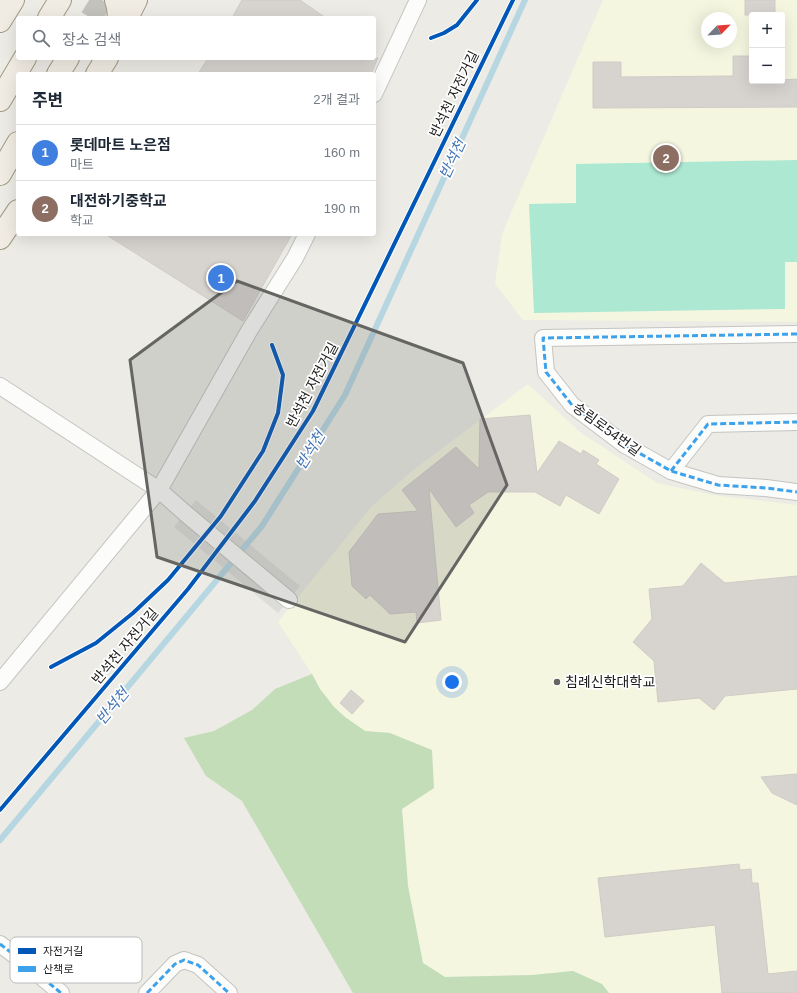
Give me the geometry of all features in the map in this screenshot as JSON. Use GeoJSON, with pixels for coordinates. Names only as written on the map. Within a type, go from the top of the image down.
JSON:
{"type":"FeatureCollection","features":[{"type":"Feature","properties":{"kind":"main road"},"geometry":{"type":"LineString","coordinates":[[0,21],[13,0]]}},
{"type":"Feature","properties":{"kind":"main road"},"geometry":{"type":"LineString","coordinates":[[50,16],[60,0]]}},
{"type":"Feature","properties":{"kind":"main road"},"geometry":{"type":"LineString","coordinates":[[116,0],[119,16]]}},
{"type":"Feature","properties":{"kind":"main road"},"geometry":{"type":"LineString","coordinates":[[128,16],[136,0]]}},
{"type":"Feature","properties":{"kind":"main road"},"geometry":{"type":"LineString","coordinates":[[17,72],[24,60]]}},
{"type":"Feature","properties":{"kind":"main road"},"geometry":{"type":"LineString","coordinates":[[59,72],[67,60]]}},
{"type":"Feature","properties":{"kind":"main road"},"geometry":{"type":"LineString","coordinates":[[98,72],[105,60]]}},
{"type":"Feature","properties":{"kind":"main road"},"geometry":{"type":"LineString","coordinates":[[0,100],[16,73]]}},
{"type":"Feature","properties":{"kind":"main road"},"geometry":{"type":"LineString","coordinates":[[0,174],[16,146]]}},
{"type":"Feature","properties":{"kind":"main road"},"geometry":{"type":"LineString","coordinates":[[0,238],[16,214]]}},
{"type":"Feature","properties":{"kind":"street"},"geometry":{"type":"LineString","coordinates":[[376,90],[418,0]]}},
{"type":"Feature","properties":{"kind":"street"},"geometry":{"type":"LineString","coordinates":[[0,682],[159,490],[249,331],[295,258],[306,236]]}},
{"type":"Feature","properties":{"kind":"street","name":"송림로54번길"},"geometry":{"type":"LineString","coordinates":[[797,334],[543,338],[546,372],[572,405],[625,445],[671,471],[718,485],[766,488],[797,492]]}},
{"type":"Feature","properties":{"kind":"street"},"geometry":{"type":"LineString","coordinates":[[0,386],[159,490],[185,514],[289,600]]}},
{"type":"Feature","properties":{"kind":"street"},"geometry":{"type":"LineString","coordinates":[[671,471],[708,424],[797,422]]}},
{"type":"Feature","properties":{"kind":"street"},"geometry":{"type":"LineString","coordinates":[[0,944],[10,952]]}},
{"type":"Feature","properties":{"kind":"street"},"geometry":{"type":"LineString","coordinates":[[147,993],[175,964],[184,960],[198,965],[229,993]]}},
{"type":"Feature","properties":{"kind":"street"},"geometry":{"type":"LineString","coordinates":[[49,983],[61,993]]}},
{"type":"Feature","properties":{"kind":"highlighted area"},"geometry":{"type":"Polygon","coordinates":[[[237,281],[463,363],[507,485],[405,642],[157,557],[130,360],[237,281]]]}},
{"type":"Feature","properties":{"kind":"shaded area"},"geometry":{"type":"Polygon","coordinates":[[[603,0],[797,0],[797,322],[523,320],[495,284],[502,234],[603,0]]]}},
{"type":"Feature","properties":{"kind":"shaded area","name":"침례신학대학교"},"geometry":{"type":"Polygon","coordinates":[[[528,384],[580,432],[657,483],[713,495],[797,505],[797,993],[609,993],[602,984],[573,971],[532,975],[445,977],[423,963],[408,886],[402,809],[434,788],[390,733],[365,731],[334,707],[320,689],[278,622],[371,507],[411,472],[528,384]]]}},
{"type":"Feature","properties":{"kind":"green space"},"geometry":{"type":"Polygon","coordinates":[[[797,160],[797,262],[785,262],[785,309],[534,313],[529,204],[576,203],[576,164],[797,160]]]}},
{"type":"Feature","properties":{"kind":"green space"},"geometry":{"type":"Polygon","coordinates":[[[312,674],[320,689],[334,707],[365,731],[390,733],[432,750],[434,788],[402,809],[408,886],[423,963],[445,977],[532,975],[573,971],[602,984],[609,993],[353,993],[242,801],[206,776],[184,738],[214,731],[252,710],[275,689],[312,674]]]}},
{"type":"Feature","properties":{"kind":"pier"},"geometry":{"type":"Polygon","coordinates":[[[196,500],[300,586],[278,613],[174,527],[196,500]]]}},
{"type":"Feature","properties":{"kind":"building"},"geometry":{"type":"Polygon","coordinates":[[[242,0],[300,0],[323,16],[233,16],[242,0]]]}},
{"type":"Feature","properties":{"kind":"building"},"geometry":{"type":"Polygon","coordinates":[[[745,0],[775,0],[775,12],[749,12],[749,15],[745,15],[745,0]]]}},
{"type":"Feature","properties":{"kind":"building"},"geometry":{"type":"Polygon","coordinates":[[[733,56],[749,56],[749,84],[785,84],[785,80],[797,79],[797,107],[593,108],[593,62],[621,62],[621,77],[733,76],[733,56]]]}},
{"type":"Feature","properties":{"kind":"building"},"geometry":{"type":"Polygon","coordinates":[[[376,58],[378,58],[372,72],[199,72],[207,60],[376,60],[376,58]]]}},
{"type":"Feature","properties":{"kind":"building"},"geometry":{"type":"Polygon","coordinates":[[[108,236],[291,236],[243,321],[108,236]]]}},
{"type":"Feature","properties":{"kind":"building"},"geometry":{"type":"Polygon","coordinates":[[[530,415],[537,473],[559,441],[581,454],[583,450],[599,460],[596,464],[619,479],[599,514],[566,495],[560,506],[535,492],[488,492],[469,505],[474,513],[456,527],[429,489],[441,620],[417,623],[416,612],[390,614],[370,595],[366,599],[352,586],[349,552],[378,514],[418,511],[402,490],[456,447],[479,469],[480,419],[530,415]]]}},
{"type":"Feature","properties":{"kind":"building"},"geometry":{"type":"Polygon","coordinates":[[[701,563],[725,583],[797,576],[797,689],[725,696],[714,710],[699,698],[658,702],[654,661],[633,642],[652,619],[649,589],[683,586],[701,563]]]}},
{"type":"Feature","properties":{"kind":"building"},"geometry":{"type":"Polygon","coordinates":[[[351,690],[364,701],[352,714],[340,703],[351,690]]]}},
{"type":"Feature","properties":{"kind":"building"},"geometry":{"type":"Polygon","coordinates":[[[797,774],[797,805],[772,793],[761,777],[797,774]]]}},
{"type":"Feature","properties":{"kind":"building"},"geometry":{"type":"Polygon","coordinates":[[[739,864],[740,870],[751,869],[752,883],[758,883],[768,974],[797,971],[797,993],[722,993],[715,925],[605,937],[598,878],[739,864]]]}},
{"type":"Feature","properties":{"kind":"waterway","name":"반석천"},"geometry":{"type":"LineString","coordinates":[[0,840],[262,526],[345,395],[525,0]]}},
{"type":"Feature","properties":{"kind":"tunnel"},"geometry":{"type":"LineString","coordinates":[[92,16],[102,0]]}},
{"type":"Feature","properties":{"kind":"marked path"},"geometry":{"type":"LineString","coordinates":[[797,334],[543,338],[546,372],[572,405],[625,445],[671,471],[718,485],[766,488],[797,492]]}},
{"type":"Feature","properties":{"kind":"marked path"},"geometry":{"type":"LineString","coordinates":[[671,471],[708,424],[797,422]]}},
{"type":"Feature","properties":{"kind":"marked path"},"geometry":{"type":"LineString","coordinates":[[0,944],[10,952]]}},
{"type":"Feature","properties":{"kind":"marked path"},"geometry":{"type":"LineString","coordinates":[[147,993],[175,964],[184,960],[198,965],[229,993]]}},
{"type":"Feature","properties":{"kind":"marked path"},"geometry":{"type":"LineString","coordinates":[[49,983],[61,993]]}},
{"type":"Feature","properties":{"kind":"cycle path"},"geometry":{"type":"LineString","coordinates":[[431,38],[444,33],[457,25],[477,0]]}},
{"type":"Feature","properties":{"kind":"cycle path","name":"반석천 자전거길"},"geometry":{"type":"LineString","coordinates":[[0,810],[188,589],[255,501],[313,411],[513,0]]}},
{"type":"Feature","properties":{"kind":"cycle path","name":"반석천 자전거길"},"geometry":{"type":"LineString","coordinates":[[51,667],[96,643],[133,613],[168,580],[221,516],[263,451],[278,413],[283,375],[272,345]]}},
{"type":"Feature","properties":{"kind":"place","name":"대전하기중학교"},"geometry":{"type":"Point","coordinates":[666,158]}},
{"type":"Feature","properties":{"kind":"place","name":"롯데마트 노은점"},"geometry":{"type":"Point","coordinates":[221,278]}},
{"type":"Feature","properties":{"kind":"place","name":"침례신학대학교"},"geometry":{"type":"Point","coordinates":[557,682]}}]}
